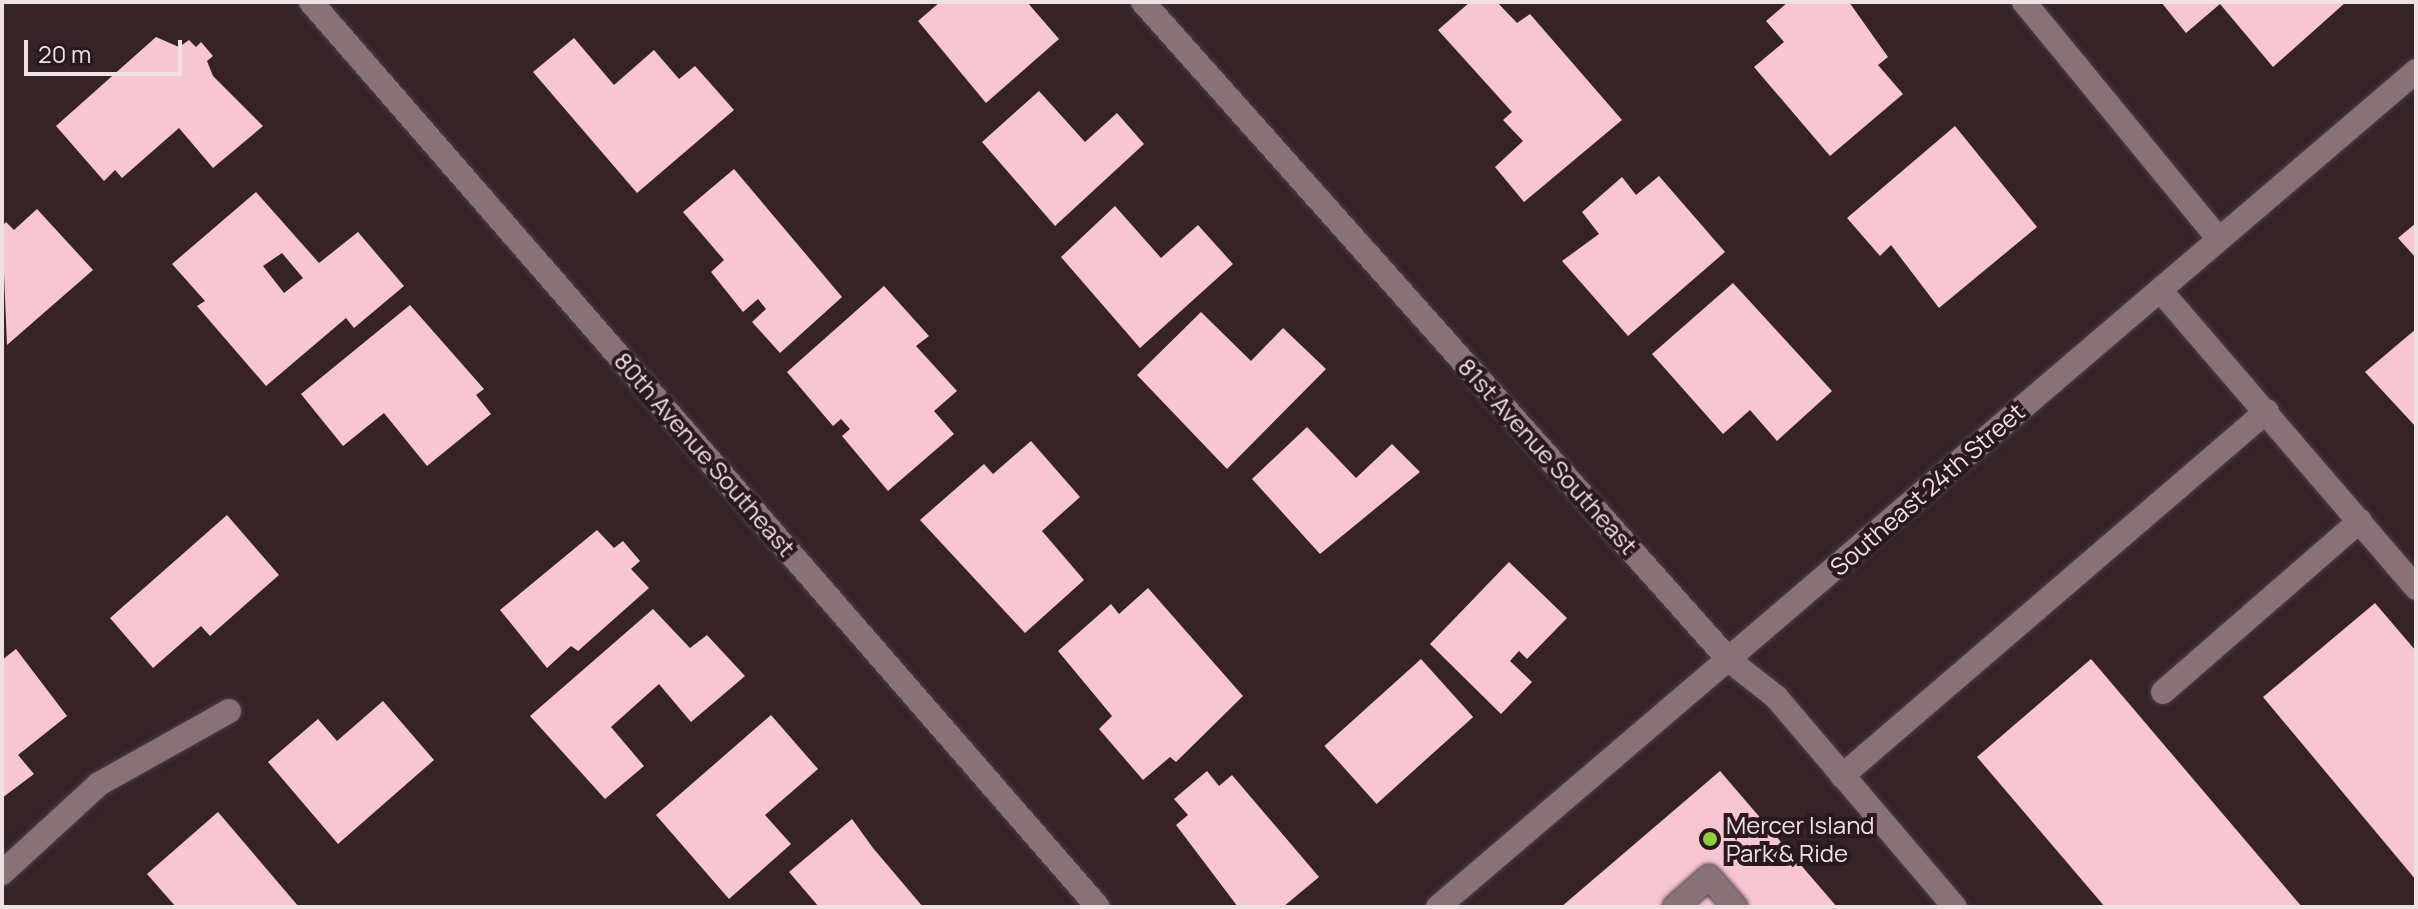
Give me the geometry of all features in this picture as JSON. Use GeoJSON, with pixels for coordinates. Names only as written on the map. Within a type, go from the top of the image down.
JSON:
{"type":"FeatureCollection","features":[{"type":"Feature","properties":{"kind":"street","name":"80th Avenue Southeast"},"geometry":{"type":"LineString","coordinates":[[311,2],[1098,907]]}},
{"type":"Feature","properties":{"kind":"street","name":"81st Avenue Southeast"},"geometry":{"type":"LineString","coordinates":[[1143,2],[1729,660],[1776,697],[1955,907]]}},
{"type":"Feature","properties":{"kind":"street"},"geometry":{"type":"LineString","coordinates":[[2024,2],[2219,239]]}},
{"type":"Feature","properties":{"kind":"street","name":"Southeast 24th Street"},"geometry":{"type":"LineString","coordinates":[[1438,907],[2416,71]]}},
{"type":"Feature","properties":{"kind":"street"},"geometry":{"type":"LineString","coordinates":[[2160,290],[2416,588]]}},
{"type":"Feature","properties":{"kind":"street"},"geometry":{"type":"LineString","coordinates":[[1842,776],[2267,411]]}},
{"type":"Feature","properties":{"kind":"street"},"geometry":{"type":"LineString","coordinates":[[2163,692],[2360,521]]}},
{"type":"Feature","properties":{"kind":"street"},"geometry":{"type":"LineString","coordinates":[[2,873],[99,784],[229,711]]}},
{"type":"Feature","properties":{"kind":"street"},"geometry":{"type":"LineString","coordinates":[[1675,907],[1709,877],[1735,907]]}},
{"type":"Feature","properties":{"kind":"building"},"geometry":{"type":"Polygon","coordinates":[[[940,2],[1027,2],[1059,39],[986,103],[918,21],[940,2]]]}},
{"type":"Feature","properties":{"kind":"building"},"geometry":{"type":"Polygon","coordinates":[[[1470,2],[1497,2],[1517,23],[1530,14],[1622,120],[1524,202],[1495,167],[1523,141],[1503,120],[1512,112],[1438,30],[1470,2]]]}},
{"type":"Feature","properties":{"kind":"building"},"geometry":{"type":"Polygon","coordinates":[[[1788,2],[1849,2],[1888,57],[1878,65],[1903,94],[1830,156],[1754,67],[1784,42],[1766,21],[1788,2]]]}},
{"type":"Feature","properties":{"kind":"building"},"geometry":{"type":"Polygon","coordinates":[[[2161,2],[2346,2],[2273,67],[2220,4],[2186,33],[2161,2]]]}},
{"type":"Feature","properties":{"kind":"building"},"geometry":{"type":"Polygon","coordinates":[[[156,37],[179,47],[189,40],[196,47],[201,42],[213,56],[207,61],[213,76],[263,126],[213,168],[179,128],[122,178],[115,170],[104,181],[56,126],[156,37]]]}},
{"type":"Feature","properties":{"kind":"building"},"geometry":{"type":"Polygon","coordinates":[[[574,38],[614,85],[654,50],[679,79],[695,66],[734,110],[637,193],[533,72],[574,38]]]}},
{"type":"Feature","properties":{"kind":"building"},"geometry":{"type":"Polygon","coordinates":[[[1039,91],[1085,142],[1117,113],[1144,144],[1055,226],[982,142],[1039,91]]]}},
{"type":"Feature","properties":{"kind":"building"},"geometry":{"type":"Polygon","coordinates":[[[1955,126],[2037,227],[1939,308],[1891,245],[1880,256],[1847,218],[1955,126]]]}},
{"type":"Feature","properties":{"kind":"building"},"geometry":{"type":"Polygon","coordinates":[[[734,169],[842,297],[780,353],[752,322],[766,309],[758,299],[743,312],[711,272],[724,260],[683,212],[734,169]]]}},
{"type":"Feature","properties":{"kind":"building"},"geometry":{"type":"Polygon","coordinates":[[[1659,176],[1725,252],[1628,336],[1562,261],[1599,234],[1582,212],[1622,177],[1636,195],[1659,176]]]}},
{"type":"Feature","properties":{"kind":"building"},"geometry":{"type":"Polygon","coordinates":[[[256,192],[319,263],[358,232],[404,286],[354,328],[346,318],[266,386],[197,306],[205,301],[172,264],[256,192]],[[282,253],[263,266],[284,293],[303,278],[282,253]]]}},
{"type":"Feature","properties":{"kind":"building"},"geometry":{"type":"Polygon","coordinates":[[[1115,206],[1161,258],[1198,225],[1233,264],[1140,348],[1061,257],[1115,206]]]}},
{"type":"Feature","properties":{"kind":"building"},"geometry":{"type":"Polygon","coordinates":[[[37,209],[93,270],[7,345],[2,226],[6,222],[14,230],[37,209]]]}},
{"type":"Feature","properties":{"kind":"building"},"geometry":{"type":"Polygon","coordinates":[[[2416,223],[2416,258],[2398,238],[2416,223]]]}},
{"type":"Feature","properties":{"kind":"building"},"geometry":{"type":"Polygon","coordinates":[[[1733,283],[1832,391],[1777,441],[1750,410],[1723,434],[1652,354],[1733,283]]]}},
{"type":"Feature","properties":{"kind":"building"},"geometry":{"type":"Polygon","coordinates":[[[884,286],[929,336],[916,346],[957,391],[934,411],[954,434],[888,491],[842,436],[850,429],[841,419],[833,426],[787,372],[884,286]]]}},
{"type":"Feature","properties":{"kind":"building"},"geometry":{"type":"Polygon","coordinates":[[[410,305],[484,389],[476,395],[491,414],[427,466],[384,413],[343,446],[301,394],[410,305]]]}},
{"type":"Feature","properties":{"kind":"building"},"geometry":{"type":"Polygon","coordinates":[[[1201,312],[1251,361],[1283,328],[1326,369],[1227,469],[1137,375],[1201,312]]]}},
{"type":"Feature","properties":{"kind":"building"},"geometry":{"type":"Polygon","coordinates":[[[2416,329],[2416,427],[2365,372],[2416,329]]]}},
{"type":"Feature","properties":{"kind":"building"},"geometry":{"type":"Polygon","coordinates":[[[1307,427],[1356,478],[1392,444],[1420,472],[1320,554],[1252,479],[1307,427]]]}},
{"type":"Feature","properties":{"kind":"building"},"geometry":{"type":"Polygon","coordinates":[[[1031,441],[1080,497],[1042,531],[1084,580],[1025,633],[920,520],[984,464],[993,474],[1031,441]]]}},
{"type":"Feature","properties":{"kind":"building"},"geometry":{"type":"Polygon","coordinates":[[[227,515],[279,575],[210,636],[201,626],[153,668],[110,618],[227,515]]]}},
{"type":"Feature","properties":{"kind":"building"},"geometry":{"type":"Polygon","coordinates":[[[597,530],[614,548],[623,541],[640,561],[631,569],[649,588],[578,651],[571,646],[547,668],[500,610],[597,530]]]}},
{"type":"Feature","properties":{"kind":"building"},"geometry":{"type":"Polygon","coordinates":[[[1509,562],[1567,618],[1527,659],[1519,651],[1510,661],[1532,682],[1501,714],[1430,644],[1509,562]]]}},
{"type":"Feature","properties":{"kind":"building"},"geometry":{"type":"Polygon","coordinates":[[[1148,588],[1243,696],[1176,762],[1170,757],[1143,780],[1099,729],[1112,716],[1058,651],[1111,604],[1119,614],[1148,588]]]}},
{"type":"Feature","properties":{"kind":"building"},"geometry":{"type":"Polygon","coordinates":[[[2375,603],[2416,651],[2416,880],[2263,697],[2375,603]]]}},
{"type":"Feature","properties":{"kind":"building"},"geometry":{"type":"Polygon","coordinates":[[[653,609],[690,648],[707,635],[745,676],[691,722],[659,684],[611,727],[644,766],[605,799],[530,716],[653,609]]]}},
{"type":"Feature","properties":{"kind":"building"},"geometry":{"type":"Polygon","coordinates":[[[16,649],[67,716],[18,755],[34,774],[2,798],[2,660],[16,649]]]}},
{"type":"Feature","properties":{"kind":"building"},"geometry":{"type":"Polygon","coordinates":[[[1421,659],[1473,717],[1377,804],[1324,746],[1421,659]]]}},
{"type":"Feature","properties":{"kind":"building"},"geometry":{"type":"Polygon","coordinates":[[[2091,659],[2302,907],[2105,907],[1977,757],[2091,659]]]}},
{"type":"Feature","properties":{"kind":"building"},"geometry":{"type":"Polygon","coordinates":[[[383,701],[434,760],[338,844],[268,762],[318,719],[337,741],[383,701]]]}},
{"type":"Feature","properties":{"kind":"building"},"geometry":{"type":"Polygon","coordinates":[[[771,715],[818,769],[765,815],[791,844],[729,899],[656,815],[771,715]]]}},
{"type":"Feature","properties":{"kind":"building"},"geometry":{"type":"Polygon","coordinates":[[[1207,771],[1219,786],[1232,775],[1319,877],[1283,907],[1238,907],[1176,825],[1188,815],[1174,799],[1207,771]]]}},
{"type":"Feature","properties":{"kind":"building","name":"Mercer Island Park & Ride"},"geometry":{"type":"Polygon","coordinates":[[[1720,771],[1837,907],[1561,907],[1720,771]]]}},
{"type":"Feature","properties":{"kind":"building"},"geometry":{"type":"Polygon","coordinates":[[[218,812],[299,907],[176,907],[147,874],[218,812]]]}},
{"type":"Feature","properties":{"kind":"building"},"geometry":{"type":"Polygon","coordinates":[[[852,819],[923,907],[819,907],[789,872],[852,819]]]}},
{"type":"Feature","properties":{"kind":"place","name":"Mercer Island Park & Ride"},"geometry":{"type":"Point","coordinates":[1710,839]}}]}
